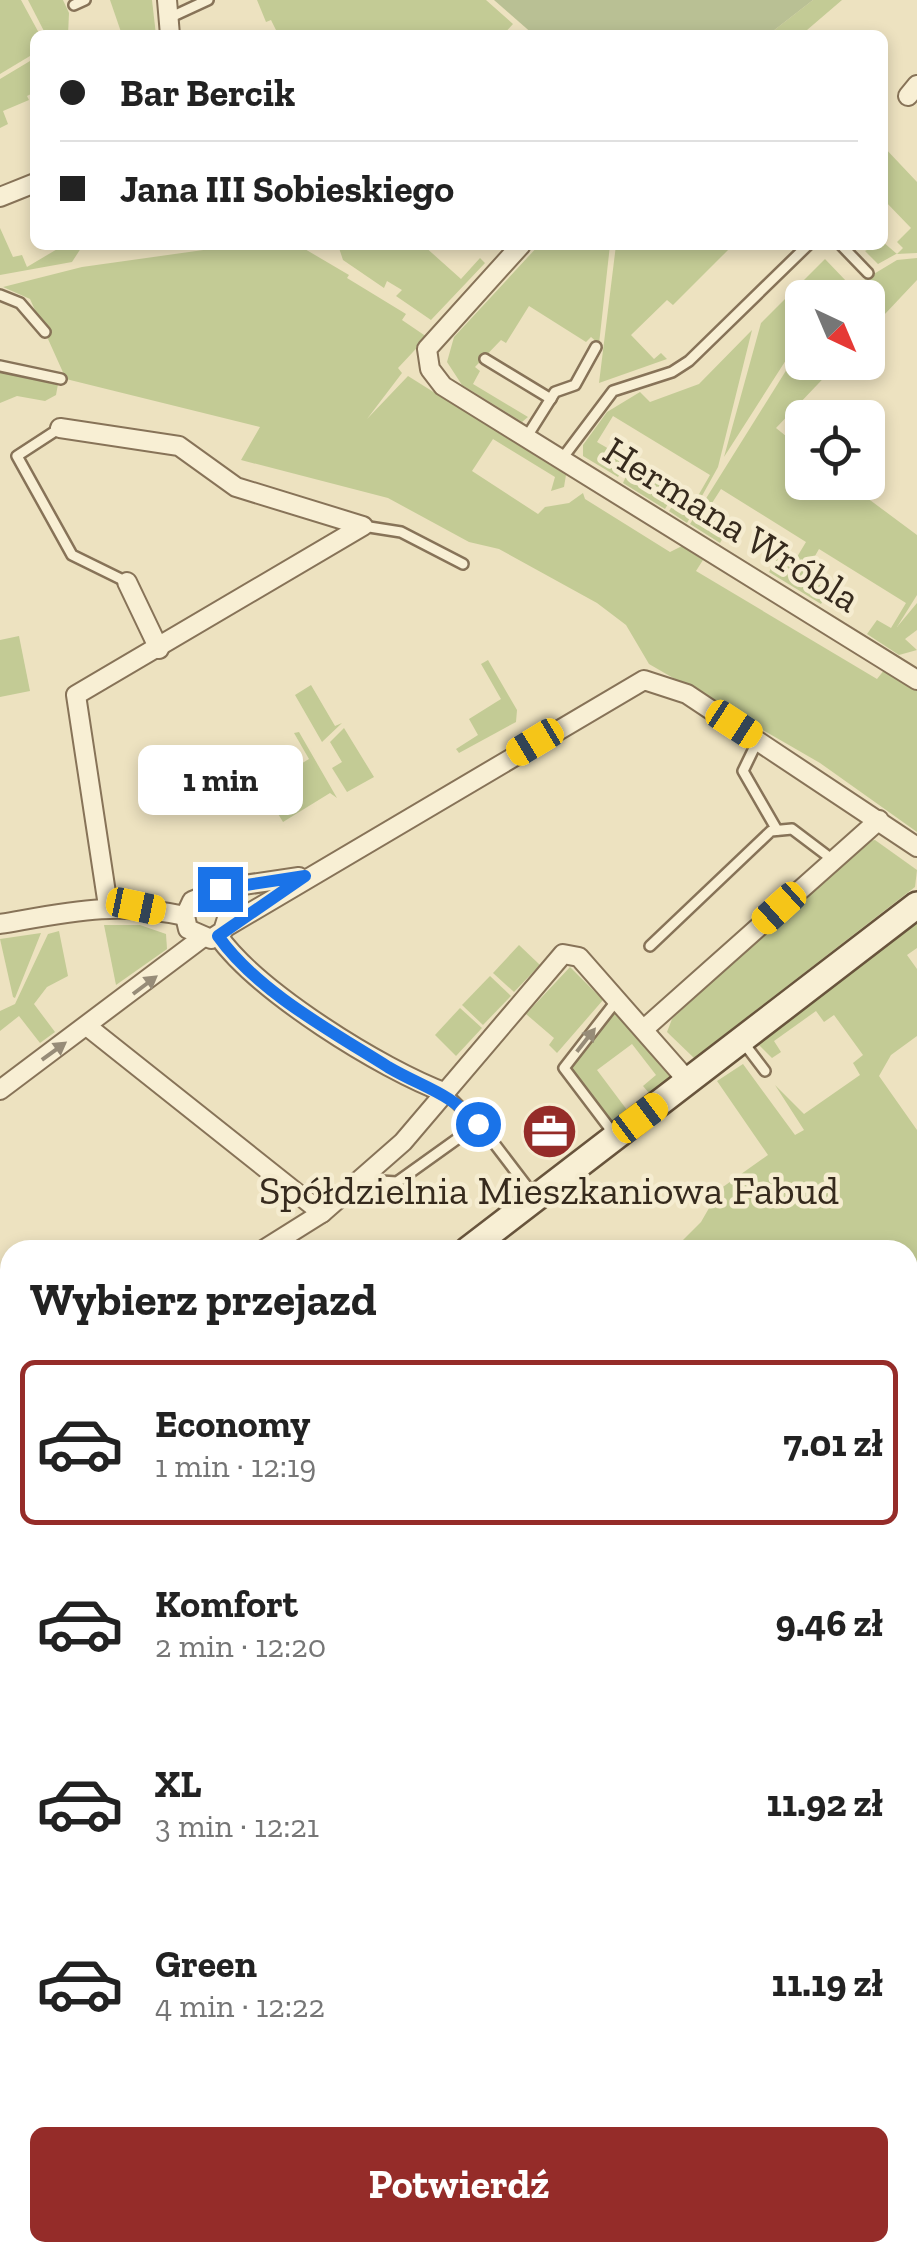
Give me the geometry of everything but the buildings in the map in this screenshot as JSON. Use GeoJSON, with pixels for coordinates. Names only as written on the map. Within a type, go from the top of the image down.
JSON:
{"type":"FeatureCollection","features":[{"type":"Feature","properties":{"kind":"street"},"geometry":{"type":"LineString","coordinates":[[0,197],[30,184]]}},
{"type":"Feature","properties":{"kind":"street","name":"Hermana Wróbla"},"geometry":{"type":"LineString","coordinates":[[517,250],[428,349],[430,369],[443,386],[917,680]]}},
{"type":"Feature","properties":{"kind":"street"},"geometry":{"type":"LineString","coordinates":[[60,428],[179,446],[236,488],[363,526]]}},
{"type":"Feature","properties":{"kind":"street"},"geometry":{"type":"LineString","coordinates":[[108,906],[76,695],[363,526]]}},
{"type":"Feature","properties":{"kind":"street"},"geometry":{"type":"LineString","coordinates":[[127,582],[159,649]]}},
{"type":"Feature","properties":{"kind":"street"},"geometry":{"type":"LineString","coordinates":[[0,1090],[215,934],[305,876],[644,680],[687,694],[917,847]]}},
{"type":"Feature","properties":{"kind":"street"},"geometry":{"type":"LineString","coordinates":[[644,1029],[879,820]]}},
{"type":"Feature","properties":{"kind":"street"},"geometry":{"type":"LineString","coordinates":[[305,876],[223,888],[194,904],[188,929],[215,934],[231,955],[262,982],[391,1068],[446,1093]]}},
{"type":"Feature","properties":{"kind":"street"},"geometry":{"type":"LineString","coordinates":[[0,924],[108,906],[136,906],[148,901],[225,906],[229,912],[215,934]]}},
{"type":"Feature","properties":{"kind":"street"},"geometry":{"type":"LineString","coordinates":[[481,1240],[917,905]]}},
{"type":"Feature","properties":{"kind":"street"},"geometry":{"type":"LineString","coordinates":[[279,1240],[363,1180],[446,1093],[563,954],[578,957],[688,1081]]}},
{"type":"Feature","properties":{"kind":"street"},"geometry":{"type":"LineString","coordinates":[[88,1027],[322,1212]]}},
{"type":"Feature","properties":{"kind":"lane"},"geometry":{"type":"LineString","coordinates":[[169,18],[208,0]]}},
{"type":"Feature","properties":{"kind":"lane","name":"Hermana Wróbla"},"geometry":{"type":"LineString","coordinates":[[560,460],[613,391],[672,372],[689,361],[803,250]]}},
{"type":"Feature","properties":{"kind":"lane"},"geometry":{"type":"LineString","coordinates":[[845,250],[868,273]]}},
{"type":"Feature","properties":{"kind":"lane"},"geometry":{"type":"LineString","coordinates":[[0,296],[20,303],[45,332]]}},
{"type":"Feature","properties":{"kind":"lane"},"geometry":{"type":"LineString","coordinates":[[526,438],[555,392],[575,384],[596,347]]}},
{"type":"Feature","properties":{"kind":"lane"},"geometry":{"type":"LineString","coordinates":[[485,358],[551,399]]}},
{"type":"Feature","properties":{"kind":"lane"},"geometry":{"type":"LineString","coordinates":[[0,366],[61,379]]}},
{"type":"Feature","properties":{"kind":"lane"},"geometry":{"type":"LineString","coordinates":[[60,428],[17,456],[72,555],[127,582]]}},
{"type":"Feature","properties":{"kind":"lane"},"geometry":{"type":"LineString","coordinates":[[363,526],[401,532],[463,564]]}},
{"type":"Feature","properties":{"kind":"lane"},"geometry":{"type":"LineString","coordinates":[[758,740],[743,771],[777,830]]}},
{"type":"Feature","properties":{"kind":"lane"},"geometry":{"type":"LineString","coordinates":[[650,946],[777,830],[792,829],[833,860]]}},
{"type":"Feature","properties":{"kind":"lane"},"geometry":{"type":"LineString","coordinates":[[616,1136],[564,1068],[617,1000]]}},
{"type":"Feature","properties":{"kind":"lane"},"geometry":{"type":"LineString","coordinates":[[742,1040],[765,1071]]}},
{"type":"Feature","properties":{"kind":"lane"},"geometry":{"type":"LineString","coordinates":[[446,1093],[478,1124],[536,1198]]}},
{"type":"Feature","properties":{"kind":"lane"},"geometry":{"type":"LineString","coordinates":[[363,1180],[397,1182],[478,1124]]}},
{"type":"Feature","properties":{"kind":"green space"},"geometry":{"type":"Polygon","coordinates":[[[0,0],[21,0],[37,30],[30,30],[30,56],[0,74],[0,0]]]}},
{"type":"Feature","properties":{"kind":"green space"},"geometry":{"type":"Polygon","coordinates":[[[28,0],[63,0],[69,13],[68,30],[43,30],[28,0]]]}},
{"type":"Feature","properties":{"kind":"green space"},"geometry":{"type":"Polygon","coordinates":[[[110,0],[152,0],[155,30],[120,30],[110,0]]]}},
{"type":"Feature","properties":{"kind":"green space"},"geometry":{"type":"Polygon","coordinates":[[[257,0],[486,0],[513,24],[508,30],[276,30],[271,20],[266,22],[257,0]]]}},
{"type":"Feature","properties":{"kind":"green space"},"geometry":{"type":"Polygon","coordinates":[[[494,0],[813,0],[774,30],[528,30],[494,0]]]}},
{"type":"Feature","properties":{"kind":"green space"},"geometry":{"type":"Polygon","coordinates":[[[813,0],[842,0],[807,30],[774,30],[813,0]]]}},
{"type":"Feature","properties":{"kind":"green space"},"geometry":{"type":"Polygon","coordinates":[[[30,61],[29,100],[3,111],[8,124],[0,128],[0,79],[30,61]]]}},
{"type":"Feature","properties":{"kind":"green space"},"geometry":{"type":"Polygon","coordinates":[[[888,151],[917,182],[917,253],[897,254],[903,248],[897,242],[911,228],[888,204],[888,151]]]}},
{"type":"Feature","properties":{"kind":"green space"},"geometry":{"type":"Polygon","coordinates":[[[0,228],[13,257],[22,255],[27,267],[56,250],[80,250],[72,262],[0,275],[0,228]]]}},
{"type":"Feature","properties":{"kind":"green space"},"geometry":{"type":"Polygon","coordinates":[[[888,246],[897,254],[878,264],[865,251],[888,250],[888,246]]]}},
{"type":"Feature","properties":{"kind":"green space"},"geometry":{"type":"Polygon","coordinates":[[[203,250],[306,250],[349,275],[347,278],[406,314],[402,320],[427,337],[398,368],[402,373],[367,419],[408,376],[566,475],[564,487],[551,491],[555,477],[493,439],[472,471],[538,514],[545,507],[569,503],[583,493],[585,499],[670,552],[682,546],[703,560],[696,571],[877,679],[885,669],[917,690],[917,832],[820,763],[649,664],[626,625],[597,603],[499,549],[469,542],[388,498],[241,460],[260,427],[66,379],[30,299],[3,287],[82,267],[203,250]]]}},
{"type":"Feature","properties":{"kind":"green space"},"geometry":{"type":"Polygon","coordinates":[[[340,250],[429,250],[461,279],[480,258],[485,263],[431,320],[396,296],[402,290],[387,281],[384,288],[343,260],[340,250]]]}},
{"type":"Feature","properties":{"kind":"green space"},"geometry":{"type":"Polygon","coordinates":[[[534,250],[609,250],[599,344],[591,337],[586,342],[529,306],[506,343],[501,340],[475,367],[480,371],[473,384],[528,417],[522,422],[462,385],[447,362],[454,337],[534,250]]]}},
{"type":"Feature","properties":{"kind":"green space"},"geometry":{"type":"Polygon","coordinates":[[[615,250],[728,250],[673,305],[667,300],[631,335],[654,359],[661,353],[667,359],[599,383],[615,250]]]}},
{"type":"Feature","properties":{"kind":"green space"},"geometry":{"type":"Polygon","coordinates":[[[917,258],[917,280],[885,314],[885,280],[864,280],[897,260],[917,258]]]}},
{"type":"Feature","properties":{"kind":"green space"},"geometry":{"type":"Polygon","coordinates":[[[825,259],[845,280],[804,280],[825,259]]]}},
{"type":"Feature","properties":{"kind":"green space"},"geometry":{"type":"Polygon","coordinates":[[[785,299],[785,362],[724,457],[761,323],[785,299]]]}},
{"type":"Feature","properties":{"kind":"green space"},"geometry":{"type":"Polygon","coordinates":[[[752,330],[718,467],[687,523],[669,511],[681,493],[695,501],[710,475],[613,416],[597,442],[628,460],[618,477],[583,456],[583,445],[607,412],[640,392],[650,402],[699,384],[752,330]]]}},
{"type":"Feature","properties":{"kind":"green space"},"geometry":{"type":"Polygon","coordinates":[[[0,371],[53,381],[58,384],[56,395],[45,401],[17,396],[0,403],[0,371]]]}},
{"type":"Feature","properties":{"kind":"green space"},"geometry":{"type":"Polygon","coordinates":[[[785,372],[785,380],[822,380],[803,400],[785,400],[785,419],[776,428],[785,435],[785,500],[870,500],[917,535],[917,595],[897,627],[917,603],[917,630],[905,639],[917,650],[899,655],[867,634],[877,620],[891,628],[906,603],[819,549],[804,575],[829,591],[821,604],[769,572],[777,558],[791,567],[806,542],[721,489],[705,514],[728,529],[720,543],[690,524],[785,372]]]}},
{"type":"Feature","properties":{"kind":"green space"},"geometry":{"type":"Polygon","coordinates":[[[632,463],[676,490],[665,509],[623,483],[632,463]]]}},
{"type":"Feature","properties":{"kind":"green space"},"geometry":{"type":"Polygon","coordinates":[[[19,636],[30,691],[0,697],[0,640],[19,636]]]}},
{"type":"Feature","properties":{"kind":"green space"},"geometry":{"type":"Polygon","coordinates":[[[488,660],[517,710],[516,722],[459,753],[456,749],[478,735],[469,719],[501,699],[481,664],[488,660]]]}},
{"type":"Feature","properties":{"kind":"green space"},"geometry":{"type":"Polygon","coordinates":[[[311,685],[335,726],[342,723],[322,742],[295,695],[311,685]]]}},
{"type":"Feature","properties":{"kind":"green space"},"geometry":{"type":"Polygon","coordinates":[[[344,728],[374,777],[347,792],[332,768],[342,762],[330,742],[344,728]]]}},
{"type":"Feature","properties":{"kind":"green space"},"geometry":{"type":"Polygon","coordinates":[[[299,732],[337,798],[330,793],[283,822],[269,799],[263,802],[256,791],[309,759],[294,733],[299,732]]]}},
{"type":"Feature","properties":{"kind":"green space"},"geometry":{"type":"Polygon","coordinates":[[[875,840],[917,870],[915,887],[694,1058],[667,1032],[672,1019],[861,842],[875,840]]]}},
{"type":"Feature","properties":{"kind":"green space"},"geometry":{"type":"Polygon","coordinates":[[[917,920],[917,948],[907,955],[917,969],[917,1036],[891,1055],[879,1076],[917,1130],[917,1240],[683,1240],[701,1222],[720,1189],[768,1155],[717,1081],[743,1064],[795,1135],[804,1130],[775,1085],[804,1114],[860,1075],[853,1063],[863,1055],[834,1015],[824,1022],[816,1011],[774,1041],[781,1052],[772,1058],[758,1044],[917,920]]]}},
{"type":"Feature","properties":{"kind":"green space"},"geometry":{"type":"Polygon","coordinates":[[[104,925],[140,925],[166,934],[167,949],[116,985],[104,925]]]}},
{"type":"Feature","properties":{"kind":"green space"},"geometry":{"type":"Polygon","coordinates":[[[59,931],[68,976],[47,987],[34,1004],[55,1032],[40,1043],[19,1016],[0,1031],[0,1011],[15,1004],[48,934],[59,931]]]}},
{"type":"Feature","properties":{"kind":"green space"},"geometry":{"type":"Polygon","coordinates":[[[41,933],[15,998],[0,939],[41,933]]]}},
{"type":"Feature","properties":{"kind":"green space"},"geometry":{"type":"Polygon","coordinates":[[[519,945],[540,965],[514,992],[493,973],[519,945]]]}},
{"type":"Feature","properties":{"kind":"green space"},"geometry":{"type":"Polygon","coordinates":[[[570,967],[603,1000],[557,1053],[549,1045],[554,1038],[526,1014],[570,967]]]}},
{"type":"Feature","properties":{"kind":"green space"},"geometry":{"type":"Polygon","coordinates":[[[490,976],[511,996],[483,1025],[462,1005],[490,976]]]}},
{"type":"Feature","properties":{"kind":"green space"},"geometry":{"type":"Polygon","coordinates":[[[460,1008],[482,1028],[456,1056],[435,1035],[460,1008]]]}},
{"type":"Feature","properties":{"kind":"green space"},"geometry":{"type":"Polygon","coordinates":[[[614,1012],[670,1077],[649,1093],[643,1086],[656,1075],[632,1044],[597,1070],[627,1110],[612,1123],[571,1067],[614,1012]]]}},
{"type":"Feature","properties":{"kind":"place","name":"Spółdzielnia Mieszkaniowa Fabud"},"geometry":{"type":"Point","coordinates":[549,1131]}},
{"type":"Feature","properties":{"kind":"route"},"geometry":{"type":"LineString","coordinates":[[220,889],[305,876],[226,926],[218,936],[231,955],[262,982],[391,1068],[446,1093],[478,1124]]}}]}
